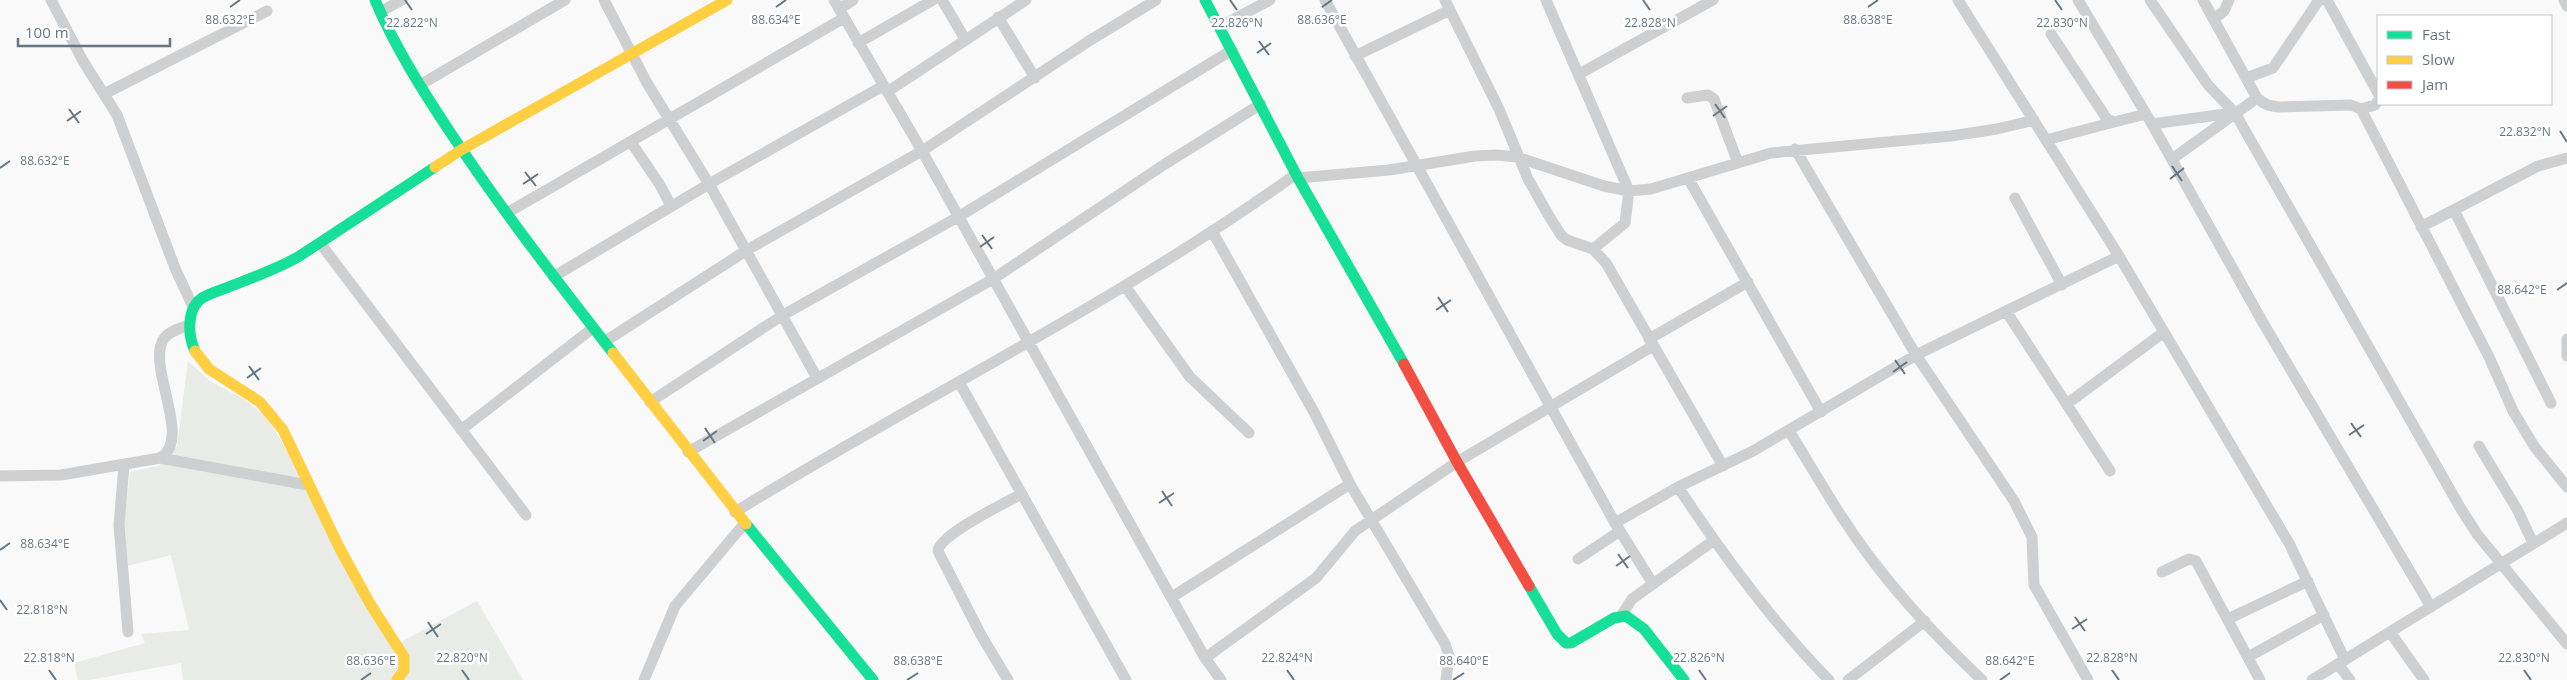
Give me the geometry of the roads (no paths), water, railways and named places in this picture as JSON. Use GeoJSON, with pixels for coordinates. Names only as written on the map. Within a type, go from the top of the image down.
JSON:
{"type":"FeatureCollection","features":[{"type":"Feature","properties":{"kind":"street"},"geometry":{"type":"LineString","coordinates":[[51,0],[83,61],[117,116],[175,268],[194,307]]}},
{"type":"Feature","properties":{"kind":"street"},"geometry":{"type":"LineString","coordinates":[[375,0],[420,85],[461,150],[553,277],[744,524],[873,680]]}},
{"type":"Feature","properties":{"kind":"street"},"geometry":{"type":"LineString","coordinates":[[380,12],[402,0]]}},
{"type":"Feature","properties":{"kind":"street"},"geometry":{"type":"LineString","coordinates":[[420,85],[565,0]]}},
{"type":"Feature","properties":{"kind":"street"},"geometry":{"type":"LineString","coordinates":[[604,0],[631,52],[747,250],[817,378]]}},
{"type":"Feature","properties":{"kind":"street"},"geometry":{"type":"LineString","coordinates":[[397,680],[404,671],[404,658],[372,608],[308,486],[282,430],[269,410],[252,394],[209,370],[193,349],[190,315],[202,298],[280,267],[320,243],[461,150],[631,52],[727,0]]}},
{"type":"Feature","properties":{"kind":"street"},"geometry":{"type":"LineString","coordinates":[[507,213],[670,120],[853,0]]}},
{"type":"Feature","properties":{"kind":"street"},"geometry":{"type":"LineString","coordinates":[[858,42],[933,0]]}},
{"type":"Feature","properties":{"kind":"street"},"geometry":{"type":"LineString","coordinates":[[942,0],[965,39]]}},
{"type":"Feature","properties":{"kind":"street"},"geometry":{"type":"LineString","coordinates":[[553,277],[709,184],[885,89],[1026,0]]}},
{"type":"Feature","properties":{"kind":"street"},"geometry":{"type":"LineString","coordinates":[[604,342],[747,250],[922,151],[1088,41],[1156,0]]}},
{"type":"Feature","properties":{"kind":"street"},"geometry":{"type":"LineString","coordinates":[[1205,0],[1262,104],[1297,176],[1376,313],[1457,462],[1562,640],[1566,643],[1571,643],[1621,616],[1627,603],[1713,541]]}},
{"type":"Feature","properties":{"kind":"street"},"geometry":{"type":"LineString","coordinates":[[1219,26],[1270,0]]}},
{"type":"Feature","properties":{"kind":"street"},"geometry":{"type":"LineString","coordinates":[[1325,0],[1617,527],[1653,584]]}},
{"type":"Feature","properties":{"kind":"street"},"geometry":{"type":"LineString","coordinates":[[1546,0],[1629,191],[1625,223],[1594,249]]}},
{"type":"Feature","properties":{"kind":"street"},"geometry":{"type":"LineString","coordinates":[[1578,74],[1697,4],[1713,0]]}},
{"type":"Feature","properties":{"kind":"street"},"geometry":{"type":"LineString","coordinates":[[1958,0],[2119,256],[2290,545],[2324,615],[2350,680]]}},
{"type":"Feature","properties":{"kind":"street"},"geometry":{"type":"LineString","coordinates":[[2078,0],[2149,119],[2262,321],[2431,607]]}},
{"type":"Feature","properties":{"kind":"street"},"geometry":{"type":"LineString","coordinates":[[2150,0],[2208,85],[2234,113],[2461,509],[2478,534],[2567,644]]}},
{"type":"Feature","properties":{"kind":"street"},"geometry":{"type":"LineString","coordinates":[[2203,0],[2258,98],[2269,106],[2351,105],[2361,109],[2375,105],[2377,102]]}},
{"type":"Feature","properties":{"kind":"street"},"geometry":{"type":"LineString","coordinates":[[2214,19],[2224,11],[2229,0]]}},
{"type":"Feature","properties":{"kind":"street"},"geometry":{"type":"LineString","coordinates":[[2246,78],[2274,68],[2319,0]]}},
{"type":"Feature","properties":{"kind":"street"},"geometry":{"type":"LineString","coordinates":[[2327,0],[2377,91]]}},
{"type":"Feature","properties":{"kind":"street"},"geometry":{"type":"LineString","coordinates":[[2564,0],[2567,6]]}},
{"type":"Feature","properties":{"kind":"street"},"geometry":{"type":"LineString","coordinates":[[1355,56],[1447,5],[1499,109],[1517,157],[1561,235],[1567,240],[1594,249],[1606,263],[1723,466]]}},
{"type":"Feature","properties":{"kind":"street"},"geometry":{"type":"LineString","coordinates":[[839,9],[922,151],[1205,658],[1221,680]]}},
{"type":"Feature","properties":{"kind":"street"},"geometry":{"type":"LineString","coordinates":[[104,94],[267,11]]}},
{"type":"Feature","properties":{"kind":"street"},"geometry":{"type":"LineString","coordinates":[[998,17],[1034,78]]}},
{"type":"Feature","properties":{"kind":"street"},"geometry":{"type":"LineString","coordinates":[[2051,34],[2107,119],[2114,122]]}},
{"type":"Feature","properties":{"kind":"street"},"geometry":{"type":"LineString","coordinates":[[650,402],[783,315],[958,217],[1232,50]]}},
{"type":"Feature","properties":{"kind":"street"},"geometry":{"type":"LineString","coordinates":[[1687,98],[1708,95],[1714,99],[1738,163]]}},
{"type":"Feature","properties":{"kind":"street"},"geometry":{"type":"LineString","coordinates":[[2172,160],[2234,113],[2258,98]]}},
{"type":"Feature","properties":{"kind":"street"},"geometry":{"type":"LineString","coordinates":[[688,452],[993,279],[1165,164],[1262,104]]}},
{"type":"Feature","properties":{"kind":"street"},"geometry":{"type":"LineString","coordinates":[[2361,109],[2489,357],[2521,425],[2534,446],[2567,487]]}},
{"type":"Feature","properties":{"kind":"street"},"geometry":{"type":"LineString","coordinates":[[2046,140],[2114,122],[2234,113]]}},
{"type":"Feature","properties":{"kind":"street"},"geometry":{"type":"LineString","coordinates":[[735,512],[846,445],[1029,344],[1297,176],[1416,166],[1475,156],[1517,157],[1581,179],[1629,191],[1650,189],[1771,153],[1796,149],[1952,136],[1997,129],[2034,120]]}},
{"type":"Feature","properties":{"kind":"street"},"geometry":{"type":"LineString","coordinates":[[631,142],[660,185],[671,206]]}},
{"type":"Feature","properties":{"kind":"street"},"geometry":{"type":"LineString","coordinates":[[1796,149],[1916,356],[2014,501],[2032,537],[2034,585],[2088,680]]}},
{"type":"Feature","properties":{"kind":"street"},"geometry":{"type":"LineString","coordinates":[[2421,227],[2538,166],[2567,158]]}},
{"type":"Feature","properties":{"kind":"street"},"geometry":{"type":"LineString","coordinates":[[1688,178],[1821,412]]}},
{"type":"Feature","properties":{"kind":"street"},"geometry":{"type":"LineString","coordinates":[[2015,198],[2062,284]]}},
{"type":"Feature","properties":{"kind":"street"},"geometry":{"type":"LineString","coordinates":[[2454,210],[2551,403]]}},
{"type":"Feature","properties":{"kind":"street"},"geometry":{"type":"LineString","coordinates":[[1212,231],[1315,414],[1350,484],[1445,644],[1449,656],[1446,680]]}},
{"type":"Feature","properties":{"kind":"street"},"geometry":{"type":"LineString","coordinates":[[320,243],[526,515]]}},
{"type":"Feature","properties":{"kind":"street"},"geometry":{"type":"LineString","coordinates":[[1578,559],[1617,527],[1678,487],[1723,466],[1789,431],[1916,356],[2119,256]]}},
{"type":"Feature","properties":{"kind":"street"},"geometry":{"type":"LineString","coordinates":[[1205,658],[1316,578],[1329,565],[1347,538],[1371,520],[1457,462],[1550,407],[1748,282]]}},
{"type":"Feature","properties":{"kind":"street"},"geometry":{"type":"LineString","coordinates":[[1124,286],[1190,377],[1249,433]]}},
{"type":"Feature","properties":{"kind":"street"},"geometry":{"type":"LineString","coordinates":[[2006,311],[2068,403],[2110,471]]}},
{"type":"Feature","properties":{"kind":"street"},"geometry":{"type":"LineString","coordinates":[[0,476],[61,475],[160,458],[168,454],[172,444],[161,362],[161,346],[167,335],[190,325]]}},
{"type":"Feature","properties":{"kind":"street"},"geometry":{"type":"LineString","coordinates":[[461,430],[593,328]]}},
{"type":"Feature","properties":{"kind":"street"},"geometry":{"type":"LineString","coordinates":[[2068,403],[2164,332]]}},
{"type":"Feature","properties":{"kind":"street"},"geometry":{"type":"LineString","coordinates":[[2567,339],[2567,356]]}},
{"type":"Feature","properties":{"kind":"street"},"geometry":{"type":"LineString","coordinates":[[959,382],[1126,680]]}},
{"type":"Feature","properties":{"kind":"street"},"geometry":{"type":"LineString","coordinates":[[1789,431],[1852,532],[1876,566],[1982,680]]}},
{"type":"Feature","properties":{"kind":"street"},"geometry":{"type":"LineString","coordinates":[[2479,446],[2522,518],[2534,543]]}},
{"type":"Feature","properties":{"kind":"street"},"geometry":{"type":"LineString","coordinates":[[160,458],[308,486]]}},
{"type":"Feature","properties":{"kind":"street"},"geometry":{"type":"LineString","coordinates":[[124,465],[119,525],[128,632]]}},
{"type":"Feature","properties":{"kind":"street"},"geometry":{"type":"LineString","coordinates":[[1172,597],[1350,484]]}},
{"type":"Feature","properties":{"kind":"street"},"geometry":{"type":"LineString","coordinates":[[1678,487],[1713,541],[1811,662],[1829,680]]}},
{"type":"Feature","properties":{"kind":"street"},"geometry":{"type":"LineString","coordinates":[[1008,680],[981,635],[938,552],[941,543],[953,534],[1021,494]]}},
{"type":"Feature","properties":{"kind":"street"},"geometry":{"type":"LineString","coordinates":[[2312,680],[2567,523]]}},
{"type":"Feature","properties":{"kind":"street"},"geometry":{"type":"LineString","coordinates":[[644,680],[675,606],[744,524]]}},
{"type":"Feature","properties":{"kind":"street"},"geometry":{"type":"LineString","coordinates":[[2162,572],[2189,559],[2196,561],[2260,680]]}},
{"type":"Feature","properties":{"kind":"street"},"geometry":{"type":"LineString","coordinates":[[2228,619],[2308,581]]}},
{"type":"Feature","properties":{"kind":"street"},"geometry":{"type":"LineString","coordinates":[[2248,657],[2324,615]]}},
{"type":"Feature","properties":{"kind":"street"},"geometry":{"type":"LineString","coordinates":[[1621,616],[1630,618],[1644,629],[1684,680]]}},
{"type":"Feature","properties":{"kind":"street"},"geometry":{"type":"LineString","coordinates":[[1848,680],[1926,621]]}},
{"type":"Feature","properties":{"kind":"street"},"geometry":{"type":"LineString","coordinates":[[2390,632],[2424,680]]}}]}
